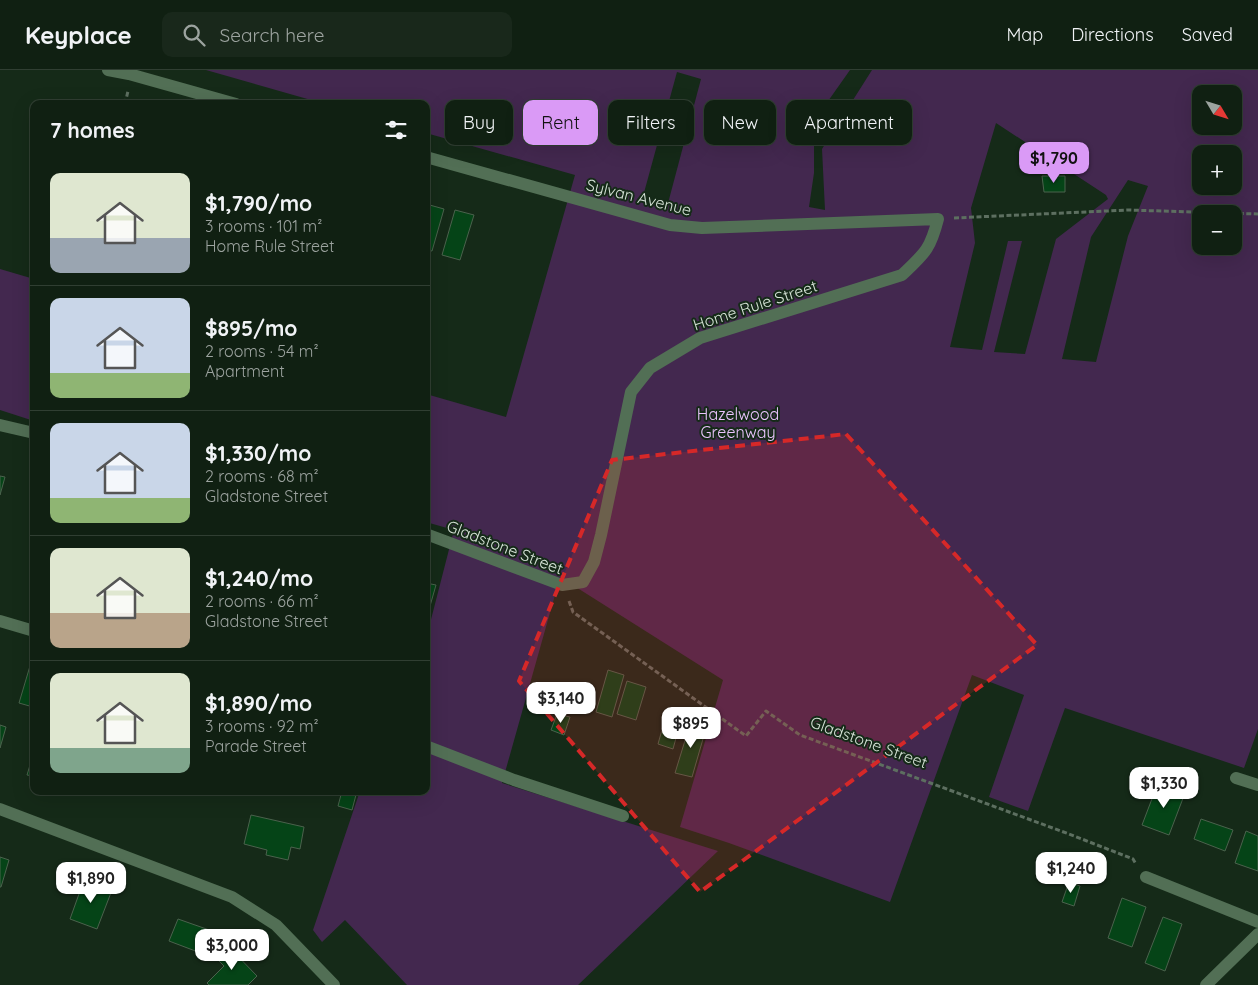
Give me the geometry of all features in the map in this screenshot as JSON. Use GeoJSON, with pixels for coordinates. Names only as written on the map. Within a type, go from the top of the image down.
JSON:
{"type":"FeatureCollection","features":[{"type":"Feature","properties":{"kind":"street"},"geometry":{"type":"LineString","coordinates":[[108,70],[222,100]]}},
{"type":"Feature","properties":{"kind":"street","name":"Sylvan Avenue"},"geometry":{"type":"LineString","coordinates":[[430,158],[670,225],[702,228],[938,219]]}},
{"type":"Feature","properties":{"kind":"street","name":"Home Rule Street"},"geometry":{"type":"LineString","coordinates":[[562,585],[583,582],[594,562],[631,392],[650,368],[700,338],[902,275],[926,252],[933,239],[938,219]]}},
{"type":"Feature","properties":{"kind":"street"},"geometry":{"type":"LineString","coordinates":[[0,425],[30,432]]}},
{"type":"Feature","properties":{"kind":"street","name":"Gladstone Street"},"geometry":{"type":"LineString","coordinates":[[430,536],[562,585]]}},
{"type":"Feature","properties":{"kind":"street"},"geometry":{"type":"LineString","coordinates":[[0,621],[30,630]]}},
{"type":"Feature","properties":{"kind":"street"},"geometry":{"type":"LineString","coordinates":[[430,747],[514,780],[622,816]]}},
{"type":"Feature","properties":{"kind":"street"},"geometry":{"type":"LineString","coordinates":[[1236,778],[1258,785]]}},
{"type":"Feature","properties":{"kind":"street"},"geometry":{"type":"LineString","coordinates":[[0,809],[232,897],[276,925],[334,985]]}},
{"type":"Feature","properties":{"kind":"street"},"geometry":{"type":"LineString","coordinates":[[1146,877],[1258,922]]}},
{"type":"Feature","properties":{"kind":"street"},"geometry":{"type":"LineString","coordinates":[[1206,985],[1258,934]]}},
{"type":"Feature","properties":{"kind":"path"},"geometry":{"type":"LineString","coordinates":[[126,100],[130,86]]}},
{"type":"Feature","properties":{"kind":"path"},"geometry":{"type":"LineString","coordinates":[[938,219],[1128,210],[1258,214]]}},
{"type":"Feature","properties":{"kind":"path","name":"Gladstone Street"},"geometry":{"type":"LineString","coordinates":[[562,585],[573,612],[746,736],[766,711],[800,735],[1133,859]]}},
{"type":"Feature","properties":{"kind":"highlighted area"},"geometry":{"type":"Polygon","coordinates":[[[846,434],[1037,645],[700,892],[519,681],[612,460],[846,434]]]}},
{"type":"Feature","properties":{"kind":"green space","name":"Hazelwood Greenway"},"geometry":{"type":"Polygon","coordinates":[[[206,70],[850,70],[829,100],[786,100],[786,145],[814,145],[814,173],[809,207],[825,210],[822,149],[825,145],[912,145],[912,100],[853,100],[872,70],[1258,70],[1258,729],[1244,768],[1065,708],[1028,811],[989,797],[1024,695],[972,675],[890,902],[680,827],[723,680],[560,577],[502,783],[718,851],[578,985],[407,985],[345,920],[322,942],[313,930],[359,795],[430,795],[430,623],[454,530],[430,523],[430,395],[506,417],[575,175],[469,145],[513,145],[513,100],[445,100],[445,138],[430,134],[430,100],[311,100],[206,70]],[[996,123],[971,208],[975,243],[950,347],[982,350],[1008,241],[1022,241],[994,352],[1025,354],[1056,239],[1108,199],[1106,195],[996,123]],[[1128,180],[1091,237],[1062,359],[1096,362],[1128,236],[1148,186],[1128,180]]]}},
{"type":"Feature","properties":{"kind":"green space"},"geometry":{"type":"Polygon","coordinates":[[[0,269],[30,278],[30,420],[0,410],[0,269]]]}},
{"type":"Feature","properties":{"kind":"building"},"geometry":{"type":"Polygon","coordinates":[[[1042,176],[1065,176],[1065,192],[1044,192],[1042,176]]]}},
{"type":"Feature","properties":{"kind":"building"},"geometry":{"type":"Polygon","coordinates":[[[430,205],[444,209],[432,251],[430,251],[430,205]]]}},
{"type":"Feature","properties":{"kind":"building"},"geometry":{"type":"Polygon","coordinates":[[[455,210],[474,215],[460,260],[442,255],[455,210]]]}},
{"type":"Feature","properties":{"kind":"building"},"geometry":{"type":"Polygon","coordinates":[[[0,476],[5,477],[0,495],[0,476]]]}},
{"type":"Feature","properties":{"kind":"building"},"geometry":{"type":"Polygon","coordinates":[[[430,584],[436,585],[430,606],[430,584]]]}},
{"type":"Feature","properties":{"kind":"building"},"geometry":{"type":"Polygon","coordinates":[[[30,666],[30,706],[19,703],[30,666]]]}},
{"type":"Feature","properties":{"kind":"building"},"geometry":{"type":"Polygon","coordinates":[[[608,670],[624,675],[612,717],[596,712],[608,670]]]}},
{"type":"Feature","properties":{"kind":"building"},"geometry":{"type":"Polygon","coordinates":[[[627,681],[646,687],[636,720],[617,714],[627,681]]]}},
{"type":"Feature","properties":{"kind":"building"},"geometry":{"type":"Polygon","coordinates":[[[667,712],[682,716],[673,749],[658,744],[667,712]]]}},
{"type":"Feature","properties":{"kind":"building"},"geometry":{"type":"Polygon","coordinates":[[[557,714],[570,717],[564,735],[551,730],[557,714]]]}},
{"type":"Feature","properties":{"kind":"building"},"geometry":{"type":"Polygon","coordinates":[[[691,721],[707,725],[692,777],[675,773],[691,721]]]}},
{"type":"Feature","properties":{"kind":"building"},"geometry":{"type":"Polygon","coordinates":[[[0,725],[6,727],[0,748],[0,725]]]}},
{"type":"Feature","properties":{"kind":"building"},"geometry":{"type":"Polygon","coordinates":[[[1158,783],[1185,793],[1169,835],[1142,825],[1158,783]]]}},
{"type":"Feature","properties":{"kind":"building"},"geometry":{"type":"Polygon","coordinates":[[[341,795],[356,795],[352,810],[338,806],[341,795]]]}},
{"type":"Feature","properties":{"kind":"building"},"geometry":{"type":"Polygon","coordinates":[[[251,815],[304,827],[300,849],[291,847],[288,860],[266,855],[267,850],[244,844],[251,815]]]}},
{"type":"Feature","properties":{"kind":"building"},"geometry":{"type":"Polygon","coordinates":[[[1201,819],[1233,830],[1225,851],[1194,839],[1201,819]]]}},
{"type":"Feature","properties":{"kind":"building"},"geometry":{"type":"Polygon","coordinates":[[[1246,831],[1258,836],[1258,871],[1235,863],[1246,831]]]}},
{"type":"Feature","properties":{"kind":"building"},"geometry":{"type":"Polygon","coordinates":[[[0,857],[9,860],[1,887],[0,887],[0,857]]]}},
{"type":"Feature","properties":{"kind":"building"},"geometry":{"type":"Polygon","coordinates":[[[84,880],[112,890],[97,929],[70,919],[84,880]]]}},
{"type":"Feature","properties":{"kind":"building"},"geometry":{"type":"Polygon","coordinates":[[[1069,882],[1080,886],[1074,906],[1062,902],[1069,882]]]}},
{"type":"Feature","properties":{"kind":"building"},"geometry":{"type":"Polygon","coordinates":[[[1122,898],[1146,907],[1132,947],[1108,938],[1122,898]]]}},
{"type":"Feature","properties":{"kind":"building"},"geometry":{"type":"Polygon","coordinates":[[[1163,917],[1182,924],[1165,971],[1145,963],[1163,917]]]}},
{"type":"Feature","properties":{"kind":"building"},"geometry":{"type":"Polygon","coordinates":[[[178,919],[215,932],[206,955],[169,941],[178,919]]]}},
{"type":"Feature","properties":{"kind":"building"},"geometry":{"type":"Polygon","coordinates":[[[228,946],[257,976],[248,985],[209,985],[207,983],[224,966],[216,958],[228,946]]]}}]}
